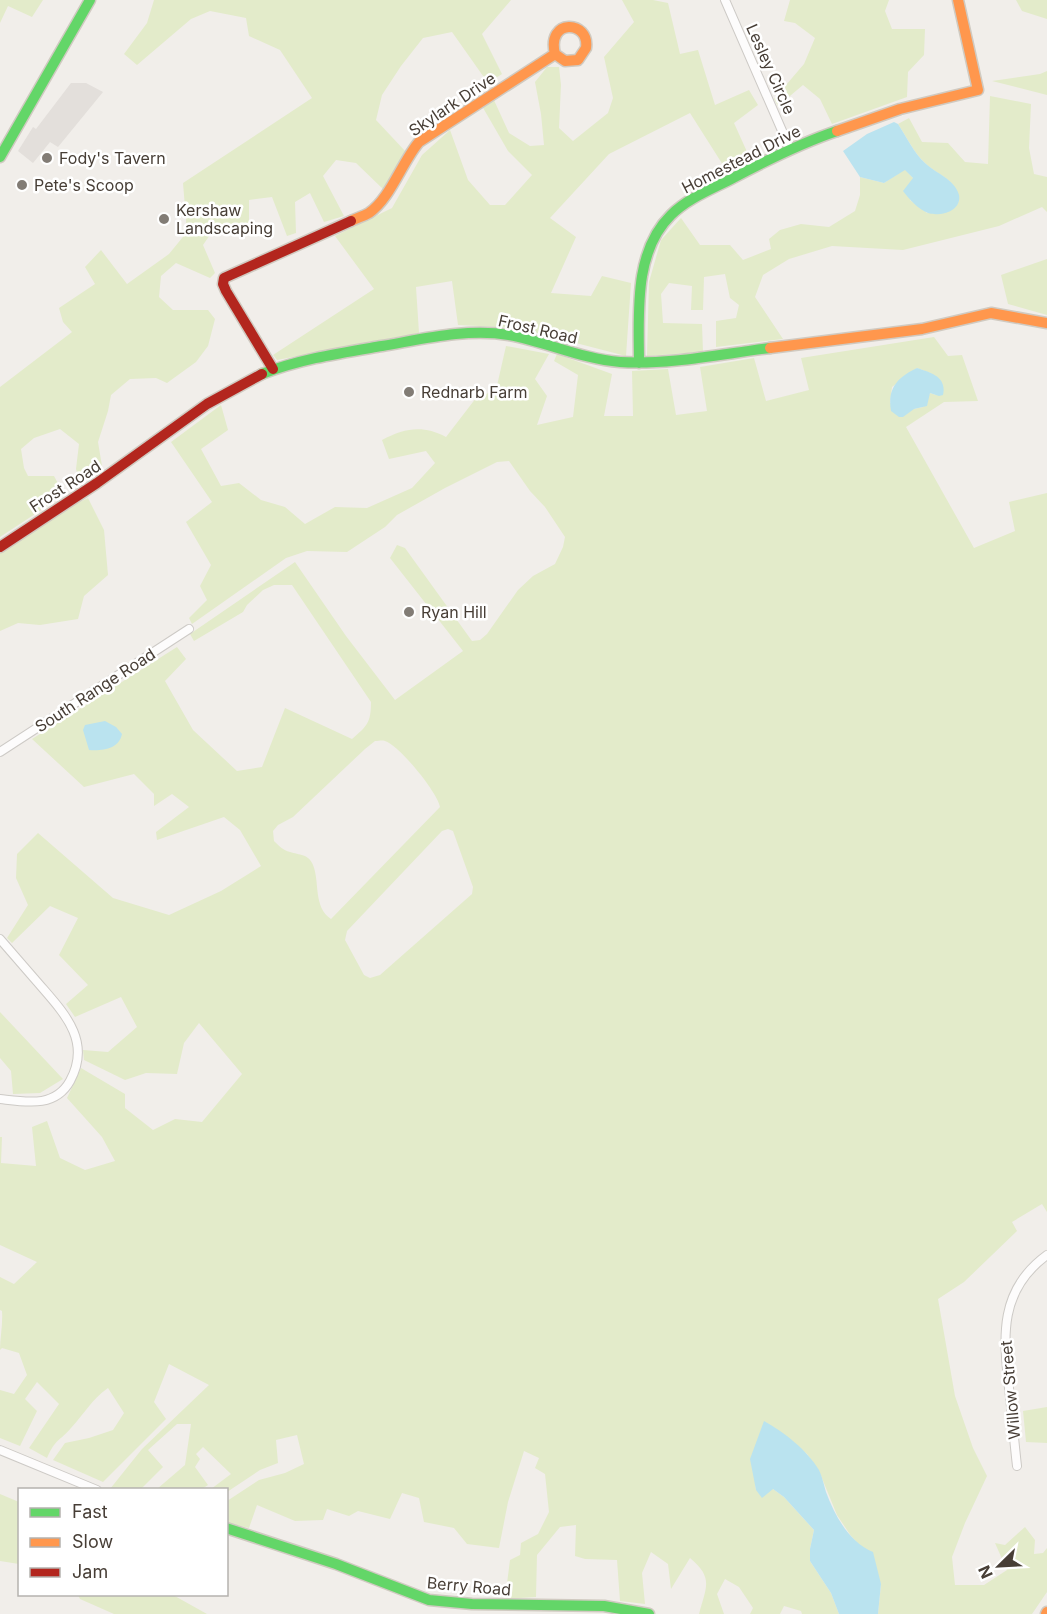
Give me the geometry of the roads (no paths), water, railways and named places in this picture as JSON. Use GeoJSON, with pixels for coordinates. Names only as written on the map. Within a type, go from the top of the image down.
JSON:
{"type":"FeatureCollection","features":[{"type":"Feature","properties":{"kind":"street"},"geometry":{"type":"LineString","coordinates":[[0,157],[90,0]]}},
{"type":"Feature","properties":{"kind":"street","name":"Lesley Circle"},"geometry":{"type":"LineString","coordinates":[[725,0],[790,149]]}},
{"type":"Feature","properties":{"kind":"street","name":"Homestead Drive"},"geometry":{"type":"LineString","coordinates":[[639,363],[639,312],[643,267],[649,247],[661,226],[677,209],[790,149],[883,114],[978,90],[958,0]]}},
{"type":"Feature","properties":{"kind":"street","name":"Skylark Drive"},"geometry":{"type":"LineString","coordinates":[[273,369],[226,291],[223,284],[224,278],[369,213],[387,194],[406,159],[420,142],[555,54]]}},
{"type":"Feature","properties":{"kind":"street","name":"Frost Road"},"geometry":{"type":"LineString","coordinates":[[0,547],[106,477],[197,412],[242,384],[273,369],[310,360],[454,334],[494,333],[526,339],[599,359],[639,363],[922,329],[991,313],[1047,323]]}},
{"type":"Feature","properties":{"kind":"street","name":"South Range Road"},"geometry":{"type":"LineString","coordinates":[[0,752],[189,629]]}},
{"type":"Feature","properties":{"kind":"street"},"geometry":{"type":"LineString","coordinates":[[0,939],[65,1015],[77,1039],[78,1057],[74,1073],[65,1089],[50,1099],[33,1102],[0,1098]]}},
{"type":"Feature","properties":{"kind":"street","name":"Willow Street"},"geometry":{"type":"LineString","coordinates":[[1017,1467],[1005,1346],[1005,1324],[1010,1303],[1020,1283],[1047,1255]]}},
{"type":"Feature","properties":{"kind":"street"},"geometry":{"type":"LineString","coordinates":[[0,1450],[92,1488]]}},
{"type":"Feature","properties":{"kind":"street","name":"Berry Road"},"geometry":{"type":"LineString","coordinates":[[228,1529],[336,1564],[429,1600],[495,1605],[604,1606],[649,1614]]}},
{"type":"Feature","properties":{"kind":"water"},"geometry":{"type":"Polygon","coordinates":[[[894,122],[898,124],[921,159],[957,189],[959,201],[954,209],[933,214],[917,206],[903,191],[913,178],[905,170],[884,183],[860,177],[843,151],[867,134],[894,122]]]}},
{"type":"Feature","properties":{"kind":"water"},"geometry":{"type":"Polygon","coordinates":[[[917,368],[933,374],[940,380],[944,389],[943,395],[930,393],[927,406],[914,409],[903,417],[899,417],[891,411],[892,390],[899,379],[917,368]]]}},
{"type":"Feature","properties":{"kind":"water"},"geometry":{"type":"Polygon","coordinates":[[[105,721],[116,727],[122,734],[118,743],[110,748],[89,750],[83,730],[85,725],[105,721]]]}},
{"type":"Feature","properties":{"kind":"water"},"geometry":{"type":"Polygon","coordinates":[[[764,1421],[787,1436],[808,1455],[819,1470],[838,1519],[857,1542],[873,1552],[881,1584],[878,1614],[839,1614],[831,1593],[810,1561],[814,1530],[784,1497],[773,1489],[762,1498],[756,1490],[750,1459],[764,1421]]]}},
{"type":"Feature","properties":{"kind":"place","name":"Fody's Tavern"},"geometry":{"type":"Point","coordinates":[47,158]}},
{"type":"Feature","properties":{"kind":"place","name":"Pete's Scoop"},"geometry":{"type":"Point","coordinates":[22,185]}},
{"type":"Feature","properties":{"kind":"place","name":"Kershaw Landscaping"},"geometry":{"type":"Point","coordinates":[164,219]}},
{"type":"Feature","properties":{"kind":"place","name":"Rednarb Farm"},"geometry":{"type":"Point","coordinates":[409,392]}},
{"type":"Feature","properties":{"kind":"place","name":"Ryan Hill"},"geometry":{"type":"Point","coordinates":[409,612]}}]}
